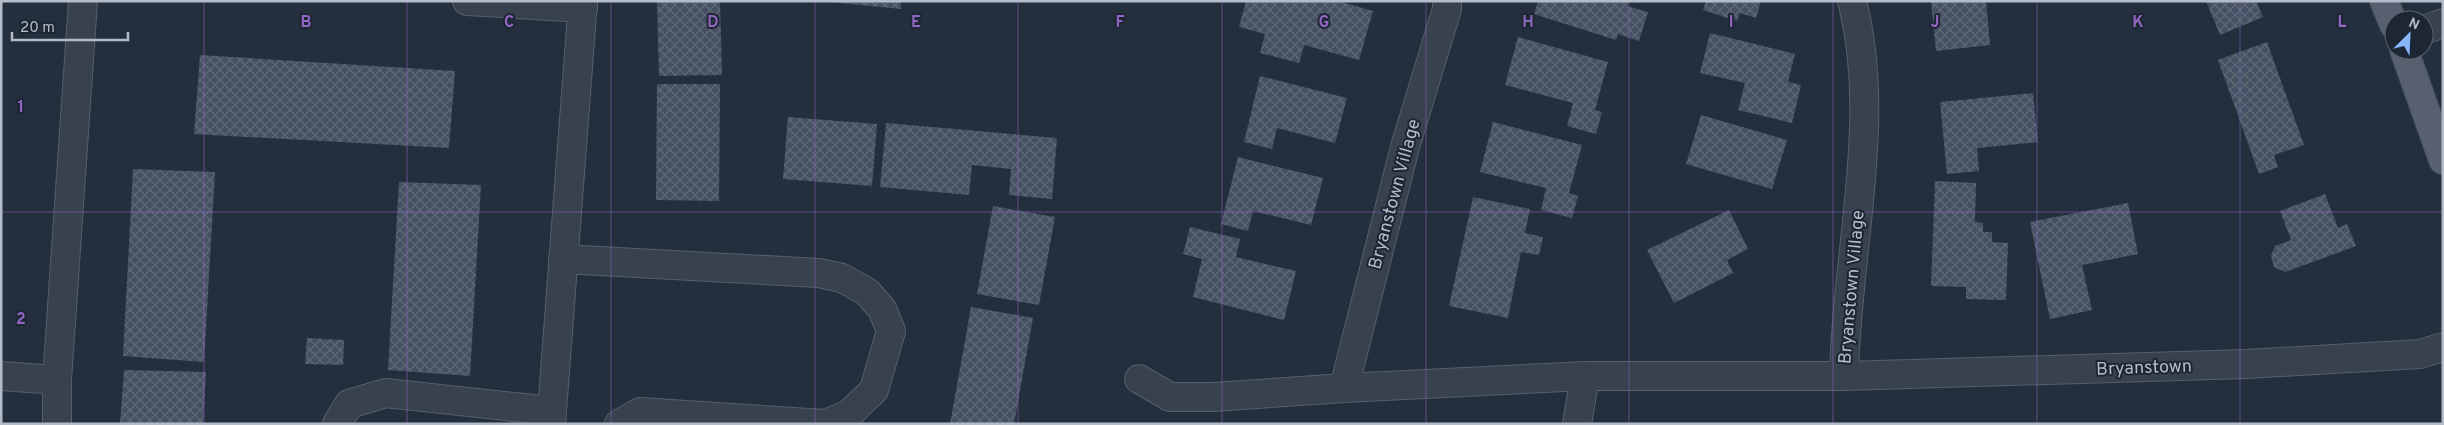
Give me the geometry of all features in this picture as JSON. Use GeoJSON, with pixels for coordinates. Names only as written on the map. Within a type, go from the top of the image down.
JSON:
{"type":"FeatureCollection","features":[{"type":"Feature","properties":{"kind":"main road"},"geometry":{"type":"LineString","coordinates":[[2408,60],[2443,160]]}},
{"type":"Feature","properties":{"kind":"street"},"geometry":{"type":"LineString","coordinates":[[58,424],[58,380],[83,1]]}},
{"type":"Feature","properties":{"kind":"street"},"geometry":{"type":"LineString","coordinates":[[337,424],[349,404],[386,393],[551,417],[583,5],[467,1]]}},
{"type":"Feature","properties":{"kind":"street","name":"Bryanstown Village"},"geometry":{"type":"LineString","coordinates":[[1344,388],[1406,148],[1447,9],[1447,1]]}},
{"type":"Feature","properties":{"kind":"street","name":"Bryanstown Village"},"geometry":{"type":"LineString","coordinates":[[1139,379],[1170,397],[1213,397],[1344,388],[1585,376],[1844,376],[1845,328],[1864,147],[1860,35],[1852,1]]}},
{"type":"Feature","properties":{"kind":"street"},"geometry":{"type":"LineString","coordinates":[[563,259],[819,273],[842,278],[867,292],[882,309],[891,331],[874,390],[849,414],[825,424],[640,412],[619,424]]}},
{"type":"Feature","properties":{"kind":"street","name":"Bryanstown"},"geometry":{"type":"LineString","coordinates":[[1844,376],[2246,364],[2420,354],[2443,347]]}},
{"type":"Feature","properties":{"kind":"street"},"geometry":{"type":"LineString","coordinates":[[1,376],[58,380]]}},
{"type":"Feature","properties":{"kind":"street"},"geometry":{"type":"LineString","coordinates":[[1577,424],[1585,376]]}},
{"type":"Feature","properties":{"kind":"building"},"geometry":{"type":"Polygon","coordinates":[[[657,1],[720,1],[722,75],[659,76],[657,1]]]}},
{"type":"Feature","properties":{"kind":"building"},"geometry":{"type":"Polygon","coordinates":[[[820,1],[901,1],[901,9],[820,1]]]}},
{"type":"Feature","properties":{"kind":"building"},"geometry":{"type":"Polygon","coordinates":[[[1246,1],[1338,1],[1373,11],[1359,60],[1304,45],[1299,63],[1260,53],[1265,34],[1239,27],[1246,1]]]}},
{"type":"Feature","properties":{"kind":"building"},"geometry":{"type":"Polygon","coordinates":[[[1538,1],[1629,1],[1627,6],[1648,12],[1639,41],[1618,34],[1616,40],[1534,14],[1538,1]]]}},
{"type":"Feature","properties":{"kind":"building"},"geometry":{"type":"Polygon","coordinates":[[[1706,1],[1761,1],[1756,18],[1740,13],[1737,21],[1703,10],[1706,1]]]}},
{"type":"Feature","properties":{"kind":"building"},"geometry":{"type":"Polygon","coordinates":[[[1931,1],[1986,1],[1990,45],[1936,51],[1931,1]]]}},
{"type":"Feature","properties":{"kind":"building"},"geometry":{"type":"Polygon","coordinates":[[[2206,1],[2256,1],[2263,17],[2220,35],[2206,1]]]}},
{"type":"Feature","properties":{"kind":"building"},"geometry":{"type":"Polygon","coordinates":[[[1710,33],[1795,54],[1788,82],[1801,85],[1792,123],[1738,110],[1745,83],[1700,73],[1710,33]]]}},
{"type":"Feature","properties":{"kind":"building"},"geometry":{"type":"Polygon","coordinates":[[[1518,37],[1608,62],[1595,110],[1602,112],[1596,134],[1567,126],[1573,103],[1505,85],[1518,37]]]}},
{"type":"Feature","properties":{"kind":"building"},"geometry":{"type":"Polygon","coordinates":[[[2267,42],[2304,145],[2274,155],[2278,167],[2259,174],[2218,60],[2267,42]]]}},
{"type":"Feature","properties":{"kind":"building"},"geometry":{"type":"Polygon","coordinates":[[[200,55],[455,71],[449,148],[194,134],[200,55]]]}},
{"type":"Feature","properties":{"kind":"building"},"geometry":{"type":"Polygon","coordinates":[[[1260,76],[1347,98],[1335,143],[1277,128],[1272,149],[1244,142],[1260,76]]]}},
{"type":"Feature","properties":{"kind":"building"},"geometry":{"type":"Polygon","coordinates":[[[657,84],[720,84],[719,201],[656,200],[657,84]]]}},
{"type":"Feature","properties":{"kind":"building"},"geometry":{"type":"Polygon","coordinates":[[[2033,93],[2038,142],[1977,148],[1979,171],[1947,174],[1940,102],[2033,93]]]}},
{"type":"Feature","properties":{"kind":"building"},"geometry":{"type":"Polygon","coordinates":[[[1701,115],[1787,140],[1772,189],[1686,164],[1701,115]]]}},
{"type":"Feature","properties":{"kind":"building"},"geometry":{"type":"Polygon","coordinates":[[[788,117],[877,124],[872,186],[783,179],[788,117]]]}},
{"type":"Feature","properties":{"kind":"building"},"geometry":{"type":"Polygon","coordinates":[[[1493,122],[1582,145],[1569,193],[1578,196],[1572,218],[1541,210],[1546,188],[1480,172],[1493,122]]]}},
{"type":"Feature","properties":{"kind":"building"},"geometry":{"type":"Polygon","coordinates":[[[886,123],[1057,138],[1052,199],[1009,195],[1011,169],[972,165],[969,195],[880,187],[886,123]]]}},
{"type":"Feature","properties":{"kind":"building"},"geometry":{"type":"Polygon","coordinates":[[[1238,157],[1323,178],[1311,225],[1253,211],[1248,231],[1221,224],[1238,157]]]}},
{"type":"Feature","properties":{"kind":"building"},"geometry":{"type":"Polygon","coordinates":[[[133,169],[215,172],[204,362],[123,356],[133,169]]]}},
{"type":"Feature","properties":{"kind":"building"},"geometry":{"type":"Polygon","coordinates":[[[1935,181],[1976,183],[1975,222],[1983,223],[1983,232],[1992,232],[1992,242],[2008,243],[2006,300],[1966,299],[1966,287],[1931,286],[1935,181]]]}},
{"type":"Feature","properties":{"kind":"building"},"geometry":{"type":"Polygon","coordinates":[[[399,182],[481,185],[470,376],[388,370],[399,182]]]}},
{"type":"Feature","properties":{"kind":"building"},"geometry":{"type":"Polygon","coordinates":[[[2325,194],[2338,228],[2347,224],[2356,246],[2285,272],[2274,267],[2271,256],[2275,246],[2291,240],[2280,211],[2325,194]]]}},
{"type":"Feature","properties":{"kind":"building"},"geometry":{"type":"Polygon","coordinates":[[[1473,197],[1530,209],[1525,233],[1543,237],[1539,255],[1521,252],[1508,318],[1449,306],[1473,197]]]}},
{"type":"Feature","properties":{"kind":"building"},"geometry":{"type":"Polygon","coordinates":[[[2128,203],[2138,254],[2082,265],[2092,310],[2050,319],[2030,222],[2128,203]]]}},
{"type":"Feature","properties":{"kind":"building"},"geometry":{"type":"Polygon","coordinates":[[[993,206],[1055,217],[1039,305],[977,294],[993,206]]]}},
{"type":"Feature","properties":{"kind":"building"},"geometry":{"type":"Polygon","coordinates":[[[1729,210],[1748,249],[1727,260],[1733,273],[1674,303],[1647,250],[1729,210]]]}},
{"type":"Feature","properties":{"kind":"building"},"geometry":{"type":"Polygon","coordinates":[[[1190,227],[1240,239],[1236,257],[1296,271],[1284,320],[1193,297],[1202,259],[1183,254],[1190,227]]]}},
{"type":"Feature","properties":{"kind":"building"},"geometry":{"type":"Polygon","coordinates":[[[971,307],[1033,318],[1014,424],[950,424],[971,307]]]}},
{"type":"Feature","properties":{"kind":"building"},"geometry":{"type":"Polygon","coordinates":[[[307,338],[344,340],[343,365],[305,364],[307,338]]]}},
{"type":"Feature","properties":{"kind":"building"},"geometry":{"type":"Polygon","coordinates":[[[124,370],[206,372],[203,424],[120,424],[124,370]]]}}]}
